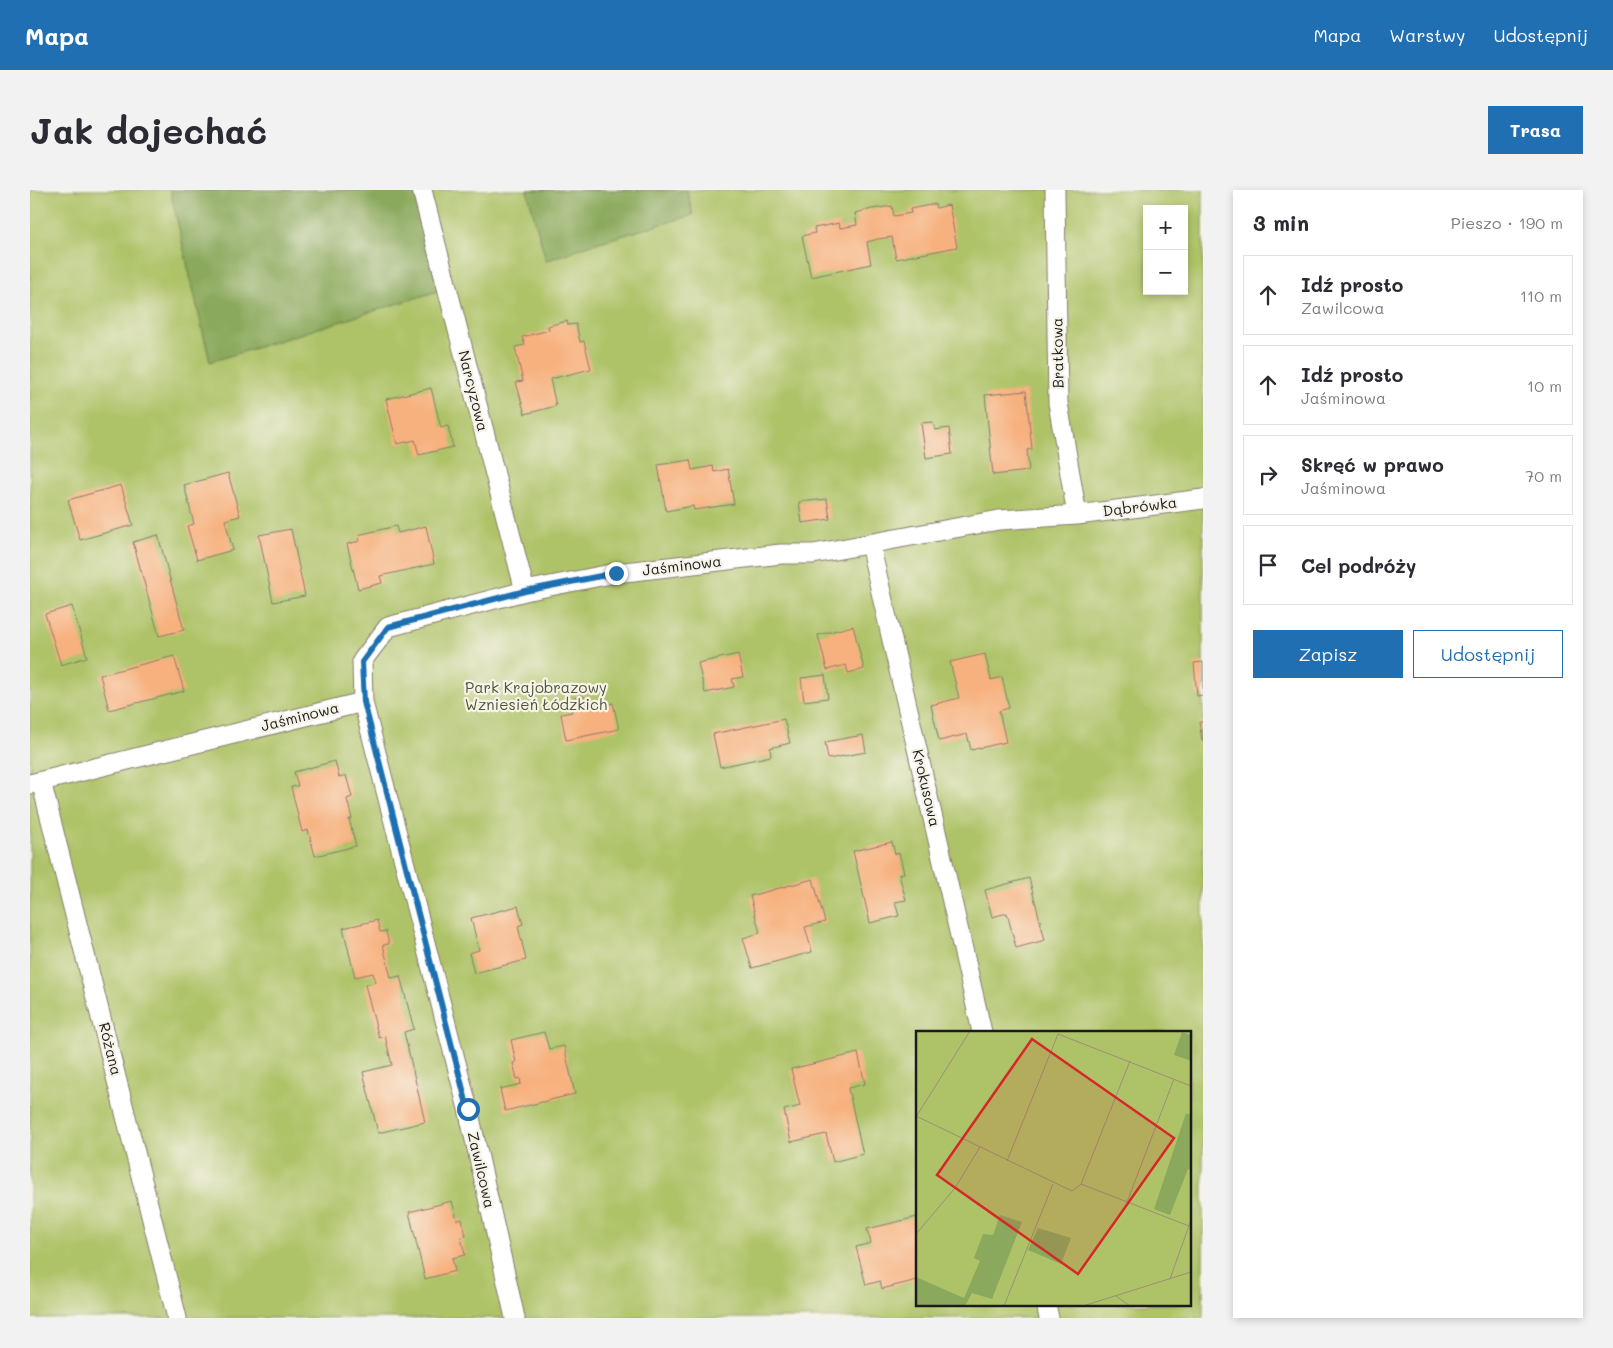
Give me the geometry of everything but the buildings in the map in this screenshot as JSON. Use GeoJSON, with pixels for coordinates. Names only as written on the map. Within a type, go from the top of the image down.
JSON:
{"type":"FeatureCollection","features":[{"type":"Feature","properties":{"kind":"street","name":"Narcyzowa"},"geometry":{"type":"LineString","coordinates":[[422,190],[525,591]]}},
{"type":"Feature","properties":{"kind":"street","name":"Bratkowa"},"geometry":{"type":"LineString","coordinates":[[1055,190],[1058,402],[1077,515]]}},
{"type":"Feature","properties":{"kind":"street","name":"Dąbrówka"},"geometry":{"type":"LineString","coordinates":[[1077,515],[1203,499]]}},
{"type":"Feature","properties":{"kind":"street","name":"Jaśminowa"},"geometry":{"type":"LineString","coordinates":[[36,782],[364,702],[362,662],[388,627],[525,591],[616,573],[781,554],[813,554],[999,520],[1077,515]]}},
{"type":"Feature","properties":{"kind":"street","name":"Krokusowa"},"geometry":{"type":"LineString","coordinates":[[870,544],[982,1031]]}},
{"type":"Feature","properties":{"kind":"street","name":"Zawilcowa"},"geometry":{"type":"LineString","coordinates":[[364,702],[468,1109],[515,1318]]}},
{"type":"Feature","properties":{"kind":"street","name":"Różana"},"geometry":{"type":"LineString","coordinates":[[36,782],[177,1318]]}},
{"type":"Feature","properties":{"kind":"green space","name":"Park Krajobrazowy Wzniesień Łódzkich"},"geometry":{"type":"Polygon","coordinates":[[[30,190],[1203,190],[1203,1318],[30,1318],[30,190]]]}},
{"type":"Feature","properties":{"kind":"green space"},"geometry":{"type":"Polygon","coordinates":[[[170,190],[414,190],[438,291],[210,362],[170,190]]]}},
{"type":"Feature","properties":{"kind":"green space"},"geometry":{"type":"Polygon","coordinates":[[[527,190],[687,190],[693,215],[586,246],[546,261],[527,190]]]}},
{"type":"Feature","properties":{"kind":"route"},"geometry":{"type":"LineString","coordinates":[[468,1109],[364,702],[362,662],[388,627],[525,591],[616,573]]}}]}
